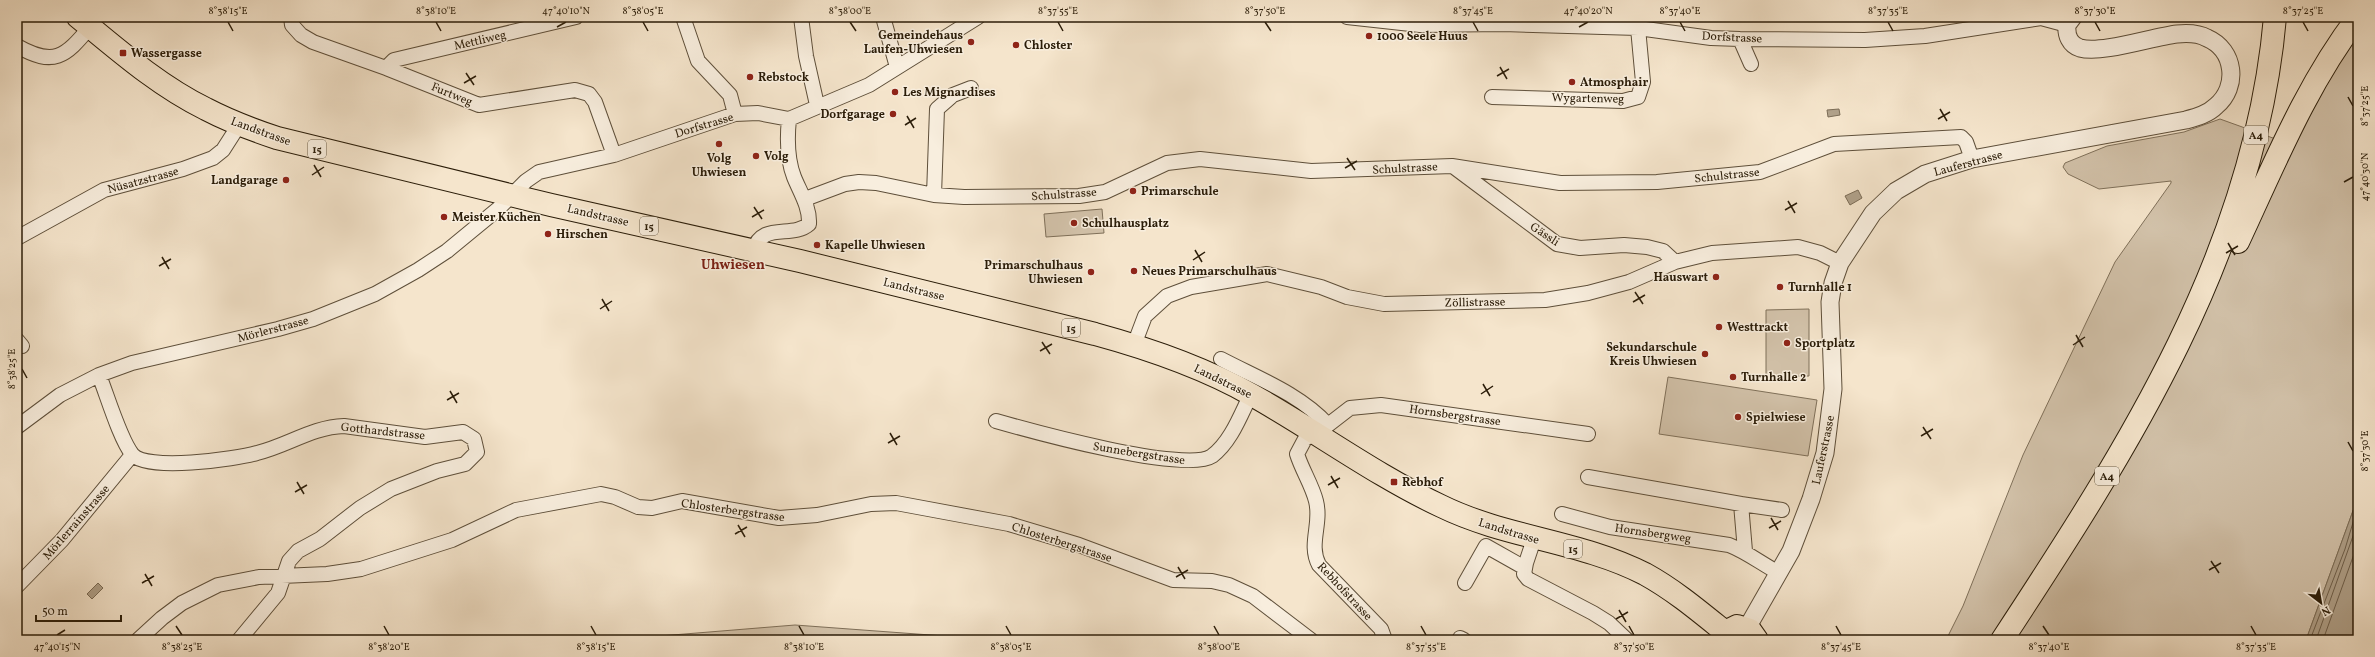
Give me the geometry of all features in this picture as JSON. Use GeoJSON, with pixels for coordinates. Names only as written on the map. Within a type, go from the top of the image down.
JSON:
{"type":"FeatureCollection","features":[{"type":"Feature","properties":{"kind":"main road","name":"A4"},"geometry":{"type":"LineString","coordinates":[[2002,640],[2121,454],[2169,365],[2198,306],[2228,230],[2252,154],[2265,95],[2275,17]]}},
{"type":"Feature","properties":{"kind":"main road","name":"A4"},"geometry":{"type":"LineString","coordinates":[[2016,640],[2114,488],[2157,416],[2203,326],[2238,242],[2257,185],[2272,128],[2283,67],[2288,17]]}},
{"type":"Feature","properties":{"kind":"main road"},"geometry":{"type":"LineString","coordinates":[[2238,242],[2301,108],[2326,63],[2358,18]]}},
{"type":"Feature","properties":{"kind":"main road","name":"Landstrasse"},"geometry":{"type":"LineString","coordinates":[[88,20],[162,82],[205,109],[239,125],[305,146],[753,251],[800,260],[1134,345],[1182,362],[1322,429],[1367,467],[1442,507],[1486,525],[1605,558],[1644,574],[1684,599],[1723,636]]}},
{"type":"Feature","properties":{"kind":"main road"},"geometry":{"type":"LineString","coordinates":[[1723,636],[1738,626],[1752,634]]}},
{"type":"Feature","properties":{"kind":"street","name":"Furtweg"},"geometry":{"type":"LineString","coordinates":[[291,17],[292,25],[301,35],[313,42],[386,68],[478,105],[575,90],[589,94],[596,102],[614,155]]}},
{"type":"Feature","properties":{"kind":"street","name":"Mettliweg"},"geometry":{"type":"LineString","coordinates":[[386,68],[394,60],[576,17]]}},
{"type":"Feature","properties":{"kind":"street"},"geometry":{"type":"LineString","coordinates":[[683,17],[698,60],[730,95],[735,114]]}},
{"type":"Feature","properties":{"kind":"street"},"geometry":{"type":"LineString","coordinates":[[802,17],[806,56],[817,105]]}},
{"type":"Feature","properties":{"kind":"street"},"geometry":{"type":"LineString","coordinates":[[883,17],[898,67]]}},
{"type":"Feature","properties":{"kind":"street"},"geometry":{"type":"LineString","coordinates":[[753,251],[757,241],[765,235],[776,231],[803,229],[809,224],[810,217],[804,199],[793,176],[787,141],[789,119],[817,105],[853,93],[898,67],[957,23],[978,17]]}},
{"type":"Feature","properties":{"kind":"street","name":"Dorfstrasse"},"geometry":{"type":"LineString","coordinates":[[1347,17],[1420,25],[1503,21],[1638,28],[1711,38],[1865,40],[1925,36],[2041,18],[2070,21]]}},
{"type":"Feature","properties":{"kind":"street"},"geometry":{"type":"LineString","coordinates":[[17,46],[40,57],[55,58],[69,51],[88,20]]}},
{"type":"Feature","properties":{"kind":"street","name":"Lauferstrasse"},"geometry":{"type":"LineString","coordinates":[[1752,634],[1802,524],[1825,453],[1833,389],[1830,302],[1833,283],[1840,263],[1873,213],[1896,191],[1925,174],[1972,159],[2186,120],[2210,111],[2228,92],[2231,75],[2228,60],[2220,47],[2206,37],[2190,33],[2177,34],[2088,49],[2078,47],[2072,43],[2068,35],[2070,21]]}},
{"type":"Feature","properties":{"kind":"street","name":"Wygartenweg"},"geometry":{"type":"LineString","coordinates":[[1492,96],[1623,101],[1638,97],[1643,82],[1638,28]]}},
{"type":"Feature","properties":{"kind":"street"},"geometry":{"type":"LineString","coordinates":[[1740,39],[1751,64]]}},
{"type":"Feature","properties":{"kind":"street"},"geometry":{"type":"LineString","coordinates":[[934,195],[937,109],[953,95],[971,88]]}},
{"type":"Feature","properties":{"kind":"street","name":"Dorfstrasse"},"geometry":{"type":"LineString","coordinates":[[512,195],[539,172],[614,155],[735,114],[758,113],[789,119]]}},
{"type":"Feature","properties":{"kind":"street","name":"Nüsatzstrasse"},"geometry":{"type":"LineString","coordinates":[[17,238],[104,190],[182,169],[213,158],[223,150],[239,125]]}},
{"type":"Feature","properties":{"kind":"street","name":"Schulstrasse"},"geometry":{"type":"LineString","coordinates":[[804,199],[844,184],[859,182],[876,183],[934,195],[964,197],[1079,196],[1105,192],[1167,164],[1200,159],[1311,171],[1452,166],[1560,183],[1657,182],[1760,172],[1834,144],[1961,137],[1966,142],[1972,159]]}},
{"type":"Feature","properties":{"kind":"street","name":"Gässli"},"geometry":{"type":"LineString","coordinates":[[1452,166],[1558,244],[1580,248],[1624,245],[1647,247],[1663,251],[1675,262]]}},
{"type":"Feature","properties":{"kind":"street","name":"Mörlerstrasse"},"geometry":{"type":"LineString","coordinates":[[17,427],[60,395],[99,375],[132,363],[313,319],[375,294],[447,252],[512,195]]}},
{"type":"Feature","properties":{"kind":"street","name":"Zöllistrasse"},"geometry":{"type":"LineString","coordinates":[[1134,345],[1145,316],[1167,296],[1191,287],[1267,274],[1321,287],[1346,297],[1384,304],[1545,300],[1588,293],[1629,282],[1675,262],[1712,253],[1793,247],[1810,250],[1840,263]]}},
{"type":"Feature","properties":{"kind":"street"},"geometry":{"type":"LineString","coordinates":[[1221,359],[1272,385],[1301,402],[1322,429]]}},
{"type":"Feature","properties":{"kind":"street"},"geometry":{"type":"LineString","coordinates":[[99,375],[132,455]]}},
{"type":"Feature","properties":{"kind":"street","name":"Sunnebergstrasse"},"geometry":{"type":"LineString","coordinates":[[996,421],[1076,443],[1172,460],[1195,461],[1211,456],[1220,448],[1251,394]]}},
{"type":"Feature","properties":{"kind":"street","name":"Hornsbergstrasse"},"geometry":{"type":"LineString","coordinates":[[1322,429],[1350,408],[1381,405],[1588,434]]}},
{"type":"Feature","properties":{"kind":"street","name":"Gotthardstrasse"},"geometry":{"type":"LineString","coordinates":[[132,455],[140,461],[159,464],[229,459],[258,453],[330,427],[344,426],[425,437],[463,432],[474,439],[477,452],[471,461],[406,482],[377,497],[331,531],[298,551],[289,561],[285,576],[272,603],[239,640]]}},
{"type":"Feature","properties":{"kind":"street","name":"Rebhofstrasse"},"geometry":{"type":"LineString","coordinates":[[1322,429],[1305,439],[1297,454],[1316,500],[1318,517],[1313,547],[1314,556],[1319,565],[1381,629],[1385,640]]}},
{"type":"Feature","properties":{"kind":"street","name":"Mörlerrainstrasse"},"geometry":{"type":"LineString","coordinates":[[17,586],[62,540],[132,455]]}},
{"type":"Feature","properties":{"kind":"street"},"geometry":{"type":"LineString","coordinates":[[1588,477],[1782,510]]}},
{"type":"Feature","properties":{"kind":"street","name":"Chlosterbergstrasse"},"geometry":{"type":"LineString","coordinates":[[138,640],[162,618],[201,592],[234,580],[327,574],[389,561],[452,540],[516,510],[583,496],[601,494],[615,497],[638,507],[652,508],[675,501],[695,502],[779,518],[817,515],[871,504],[896,503],[1009,524],[1079,545],[1173,580],[1212,581],[1229,584],[1253,596],[1311,640]]}},
{"type":"Feature","properties":{"kind":"street"},"geometry":{"type":"LineString","coordinates":[[1741,504],[1745,551]]}},
{"type":"Feature","properties":{"kind":"street","name":"Hornsbergweg"},"geometry":{"type":"LineString","coordinates":[[1562,514],[1610,527],[1706,540],[1745,551],[1756,561],[1779,573]]}},
{"type":"Feature","properties":{"kind":"street"},"geometry":{"type":"LineString","coordinates":[[1534,539],[1524,574],[1534,584],[1593,613],[1609,623],[1627,640]]}},
{"type":"Feature","properties":{"kind":"street"},"geometry":{"type":"LineString","coordinates":[[1465,583],[1486,546],[1525,568]]}},
{"type":"Feature","properties":{"kind":"shaded area"},"geometry":{"type":"Polygon","coordinates":[[[2358,28],[2358,451],[2356,459],[2358,497],[2306,640],[1946,640],[1963,606],[2023,455],[2115,262],[2171,183],[2171,181],[2099,189],[2068,174],[2063,167],[2065,163],[2107,146],[2184,132],[2220,119],[2284,142],[2358,28]]]}},
{"type":"Feature","properties":{"kind":"shaded area","name":"Schulhausplatz"},"geometry":{"type":"Polygon","coordinates":[[[1102,209],[1104,233],[1046,237],[1044,214],[1102,209]]]}},
{"type":"Feature","properties":{"kind":"shaded area","name":"Sportplatz"},"geometry":{"type":"Polygon","coordinates":[[[1809,309],[1809,376],[1766,377],[1766,310],[1809,309]]]}},
{"type":"Feature","properties":{"kind":"shaded area","name":"Spielwiese"},"geometry":{"type":"Polygon","coordinates":[[[1668,377],[1817,400],[1808,456],[1659,434],[1668,377]]]}},
{"type":"Feature","properties":{"kind":"shaded area"},"geometry":{"type":"Polygon","coordinates":[[[795,625],[971,638],[977,640],[640,640],[648,637],[795,625]]]}},
{"type":"Feature","properties":{"kind":"water"},"geometry":{"type":"Polygon","coordinates":[[[1839,109],[1840,115],[1828,117],[1827,110],[1839,109]]]}},
{"type":"Feature","properties":{"kind":"water"},"geometry":{"type":"Polygon","coordinates":[[[1858,190],[1862,198],[1850,205],[1845,196],[1858,190]]]}},
{"type":"Feature","properties":{"kind":"water"},"geometry":{"type":"Polygon","coordinates":[[[2358,497],[2358,640],[2306,640],[2358,497]]]}},
{"type":"Feature","properties":{"kind":"water"},"geometry":{"type":"Polygon","coordinates":[[[98,583],[103,588],[92,599],[87,594],[98,583]]]}},
{"type":"Feature","properties":{"kind":"place","name":"1000 Seele Huus"},"geometry":{"type":"Point","coordinates":[1369,36]}},
{"type":"Feature","properties":{"kind":"place","name":"Gemeindehaus Laufen-Uhwiesen"},"geometry":{"type":"Point","coordinates":[971,42]}},
{"type":"Feature","properties":{"kind":"place","name":"Chloster"},"geometry":{"type":"Point","coordinates":[1016,45]}},
{"type":"Feature","properties":{"kind":"place","name":"Wassergasse"},"geometry":{"type":"Point","coordinates":[123,53]}},
{"type":"Feature","properties":{"kind":"place","name":"Rebstock"},"geometry":{"type":"Point","coordinates":[750,77]}},
{"type":"Feature","properties":{"kind":"place","name":"Atmosphair"},"geometry":{"type":"Point","coordinates":[1572,82]}},
{"type":"Feature","properties":{"kind":"place","name":"Les Mignardises"},"geometry":{"type":"Point","coordinates":[895,92]}},
{"type":"Feature","properties":{"kind":"place","name":"Dorfgarage"},"geometry":{"type":"Point","coordinates":[893,114]}},
{"type":"Feature","properties":{"kind":"place","name":"Volg Uhwiesen"},"geometry":{"type":"Point","coordinates":[719,144]}},
{"type":"Feature","properties":{"kind":"place","name":"Volg"},"geometry":{"type":"Point","coordinates":[756,156]}},
{"type":"Feature","properties":{"kind":"place","name":"Landgarage"},"geometry":{"type":"Point","coordinates":[286,180]}},
{"type":"Feature","properties":{"kind":"place","name":"Primarschule"},"geometry":{"type":"Point","coordinates":[1133,191]}},
{"type":"Feature","properties":{"kind":"place","name":"Meister Küchen"},"geometry":{"type":"Point","coordinates":[444,217]}},
{"type":"Feature","properties":{"kind":"place","name":"Schulhausplatz"},"geometry":{"type":"Point","coordinates":[1074,223]}},
{"type":"Feature","properties":{"kind":"place","name":"Hirschen"},"geometry":{"type":"Point","coordinates":[548,234]}},
{"type":"Feature","properties":{"kind":"place","name":"Kapelle Uhwiesen"},"geometry":{"type":"Point","coordinates":[817,245]}},
{"type":"Feature","properties":{"kind":"place","name":"Neues Primarschulhaus"},"geometry":{"type":"Point","coordinates":[1134,271]}},
{"type":"Feature","properties":{"kind":"place","name":"Primarschulhaus Uhwiesen"},"geometry":{"type":"Point","coordinates":[1091,272]}},
{"type":"Feature","properties":{"kind":"place","name":"Hauswart"},"geometry":{"type":"Point","coordinates":[1716,277]}},
{"type":"Feature","properties":{"kind":"place","name":"Turnhalle 1"},"geometry":{"type":"Point","coordinates":[1780,287]}},
{"type":"Feature","properties":{"kind":"place","name":"Westtrackt"},"geometry":{"type":"Point","coordinates":[1719,327]}},
{"type":"Feature","properties":{"kind":"place","name":"Sportplatz"},"geometry":{"type":"Point","coordinates":[1787,343]}},
{"type":"Feature","properties":{"kind":"place","name":"Sekundarschule Kreis Uhwiesen"},"geometry":{"type":"Point","coordinates":[1705,354]}},
{"type":"Feature","properties":{"kind":"place","name":"Turnhalle 2"},"geometry":{"type":"Point","coordinates":[1733,377]}},
{"type":"Feature","properties":{"kind":"place","name":"Spielwiese"},"geometry":{"type":"Point","coordinates":[1738,417]}},
{"type":"Feature","properties":{"kind":"place","name":"Rebhof"},"geometry":{"type":"Point","coordinates":[1394,482]}},
{"type":"Feature","properties":{"kind":"district","name":"Uhwiesen"},"geometry":{"type":"Point","coordinates":[733,264]}}]}
